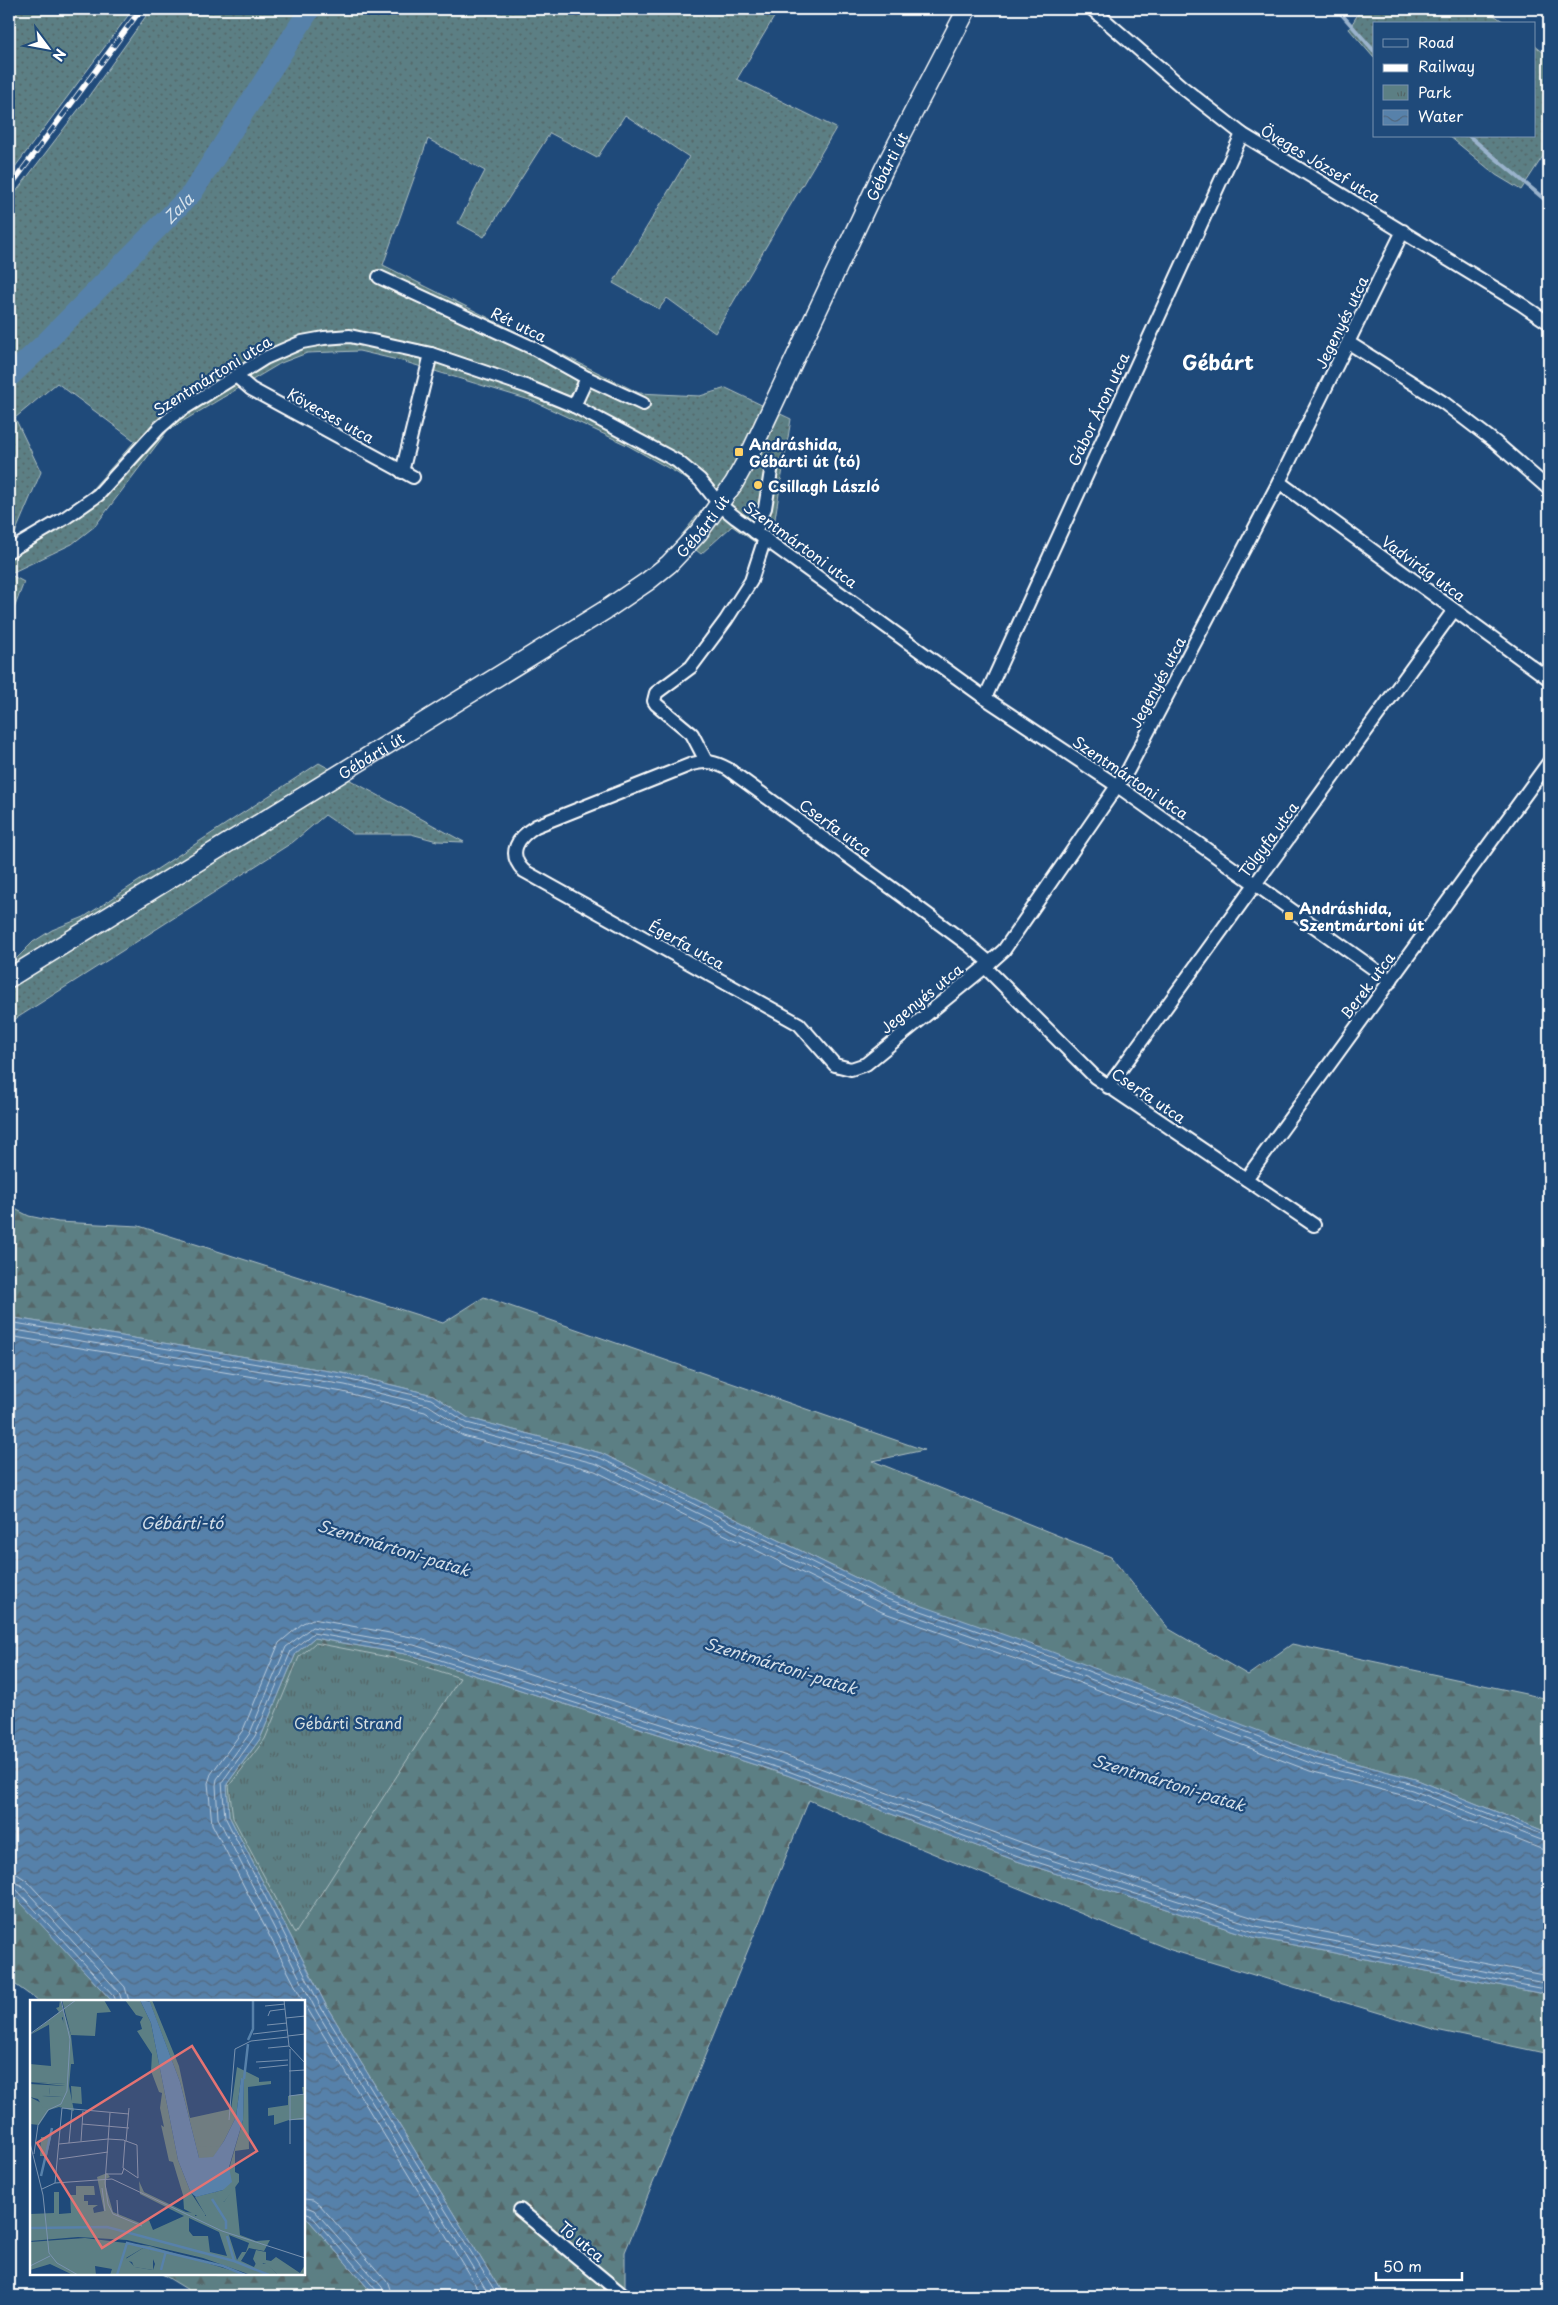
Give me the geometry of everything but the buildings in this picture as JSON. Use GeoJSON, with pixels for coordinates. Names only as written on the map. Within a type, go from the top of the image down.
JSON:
{"type":"FeatureCollection","features":[{"type":"Feature","properties":{"kind":"main road","name":"Gébárti út"},"geometry":{"type":"LineString","coordinates":[[9,978],[636,590],[674,559],[699,532],[720,505],[750,454],[884,169],[967,9]]}},
{"type":"Feature","properties":{"kind":"street","name":"Öveges József utca"},"geometry":{"type":"LineString","coordinates":[[1092,9],[1182,87],[1242,134],[1404,231],[1549,324]]}},
{"type":"Feature","properties":{"kind":"street","name":"Gábor Áron utca"},"geometry":{"type":"LineString","coordinates":[[984,698],[1242,134]]}},
{"type":"Feature","properties":{"kind":"street","name":"Jegenyés utca"},"geometry":{"type":"LineString","coordinates":[[843,1069],[860,1068],[866,1064],[988,965],[1012,942],[1119,787],[1279,482],[1404,231]]}},
{"type":"Feature","properties":{"kind":"street","name":"Rét utca"},"geometry":{"type":"LineString","coordinates":[[379,277],[534,348],[588,378],[643,404]]}},
{"type":"Feature","properties":{"kind":"street","name":"Szentmártoni utca"},"geometry":{"type":"LineString","coordinates":[[9,551],[80,508],[103,489],[159,428],[175,414],[265,358],[288,348],[324,338],[350,336],[431,354],[528,387],[574,406],[677,461],[700,480],[720,505],[760,535],[984,698],[1119,787],[1391,981]]}},
{"type":"Feature","properties":{"kind":"street"},"geometry":{"type":"LineString","coordinates":[[1349,344],[1452,408],[1496,442],[1549,489]]}},
{"type":"Feature","properties":{"kind":"street","name":"Kövecses utca"},"geometry":{"type":"LineString","coordinates":[[236,376],[251,389],[407,475],[431,354]]}},
{"type":"Feature","properties":{"kind":"street"},"geometry":{"type":"LineString","coordinates":[[574,406],[588,378]]}},
{"type":"Feature","properties":{"kind":"street"},"geometry":{"type":"LineString","coordinates":[[706,761],[692,734],[656,704],[654,697],[656,693],[691,667],[726,620],[750,581],[772,465]]}},
{"type":"Feature","properties":{"kind":"street","name":"Vadvirág utca"},"geometry":{"type":"LineString","coordinates":[[1279,482],[1549,679]]}},
{"type":"Feature","properties":{"kind":"street","name":"Tölgyfa utca"},"geometry":{"type":"LineString","coordinates":[[1108,1087],[1454,610]]}},
{"type":"Feature","properties":{"kind":"street","name":"Égerfa utca"},"geometry":{"type":"LineString","coordinates":[[706,761],[692,764],[536,826],[521,837],[514,852],[519,866],[531,876],[799,1024],[830,1061],[843,1069]]}},
{"type":"Feature","properties":{"kind":"street","name":"Cserfa utca"},"geometry":{"type":"LineString","coordinates":[[706,761],[715,762],[728,769],[947,929],[988,965],[1086,1069],[1108,1087],[1314,1225]]}},
{"type":"Feature","properties":{"kind":"street","name":"Berek utca"},"geometry":{"type":"LineString","coordinates":[[1246,1179],[1549,762]]}},
{"type":"Feature","properties":{"kind":"street","name":"Tó utca"},"geometry":{"type":"LineString","coordinates":[[520,2210],[624,2296]]}},
{"type":"Feature","properties":{"kind":"green space"},"geometry":{"type":"Polygon","coordinates":[[[9,9],[133,9],[9,175],[9,9]]]}},
{"type":"Feature","properties":{"kind":"green space"},"geometry":{"type":"Polygon","coordinates":[[[151,9],[779,9],[737,79],[836,128],[715,333],[667,298],[659,309],[613,283],[689,157],[625,115],[597,158],[550,133],[484,237],[458,223],[485,171],[428,139],[383,265],[639,393],[700,396],[726,388],[791,419],[773,531],[766,550],[732,526],[701,554],[680,537],[709,501],[701,489],[627,445],[533,401],[402,361],[359,351],[307,353],[281,363],[168,430],[95,526],[72,544],[9,574],[9,493],[13,478],[13,455],[9,445],[9,201],[88,97],[151,9]],[[57,383],[15,418],[41,472],[10,545],[77,506],[135,441],[57,383]]]}},
{"type":"Feature","properties":{"kind":"green space"},"geometry":{"type":"Polygon","coordinates":[[[1361,9],[1485,9],[1504,22],[1373,22],[1373,57],[1349,29],[1361,9]]]}},
{"type":"Feature","properties":{"kind":"green space"},"geometry":{"type":"Polygon","coordinates":[[[1536,47],[1549,57],[1549,147],[1521,190],[1496,175],[1451,138],[1536,138],[1536,47]]]}},
{"type":"Feature","properties":{"kind":"green space"},"geometry":{"type":"Polygon","coordinates":[[[9,574],[24,582],[9,622],[9,574]]]}},
{"type":"Feature","properties":{"kind":"green space"},"geometry":{"type":"Polygon","coordinates":[[[319,763],[464,842],[437,841],[411,834],[353,834],[325,815],[293,842],[9,1023],[9,966],[33,942],[52,930],[84,917],[319,763]]]}},
{"type":"Feature","properties":{"kind":"green space"},"geometry":{"type":"Polygon","coordinates":[[[9,1206],[29,1216],[58,1222],[139,1226],[443,1323],[484,1297],[924,1450],[873,1461],[1111,1557],[1169,1629],[1248,1675],[1292,1644],[1549,1699],[1549,1833],[1415,1779],[1317,1753],[889,1594],[601,1453],[468,1418],[433,1395],[347,1374],[9,1317],[9,1206]]]}},
{"type":"Feature","properties":{"kind":"green space"},"geometry":{"type":"Polygon","coordinates":[[[314,1638],[411,1655],[787,1775],[1017,1861],[1253,1937],[1549,1995],[1549,2054],[1436,2030],[1171,1950],[890,1836],[809,1800],[625,2252],[625,2296],[504,2296],[327,2007],[229,1816],[227,1784],[260,1739],[296,1653],[314,1638]]]}},
{"type":"Feature","properties":{"kind":"green space","name":"Gébárti Strand"},"geometry":{"type":"Polygon","coordinates":[[[315,1643],[409,1661],[460,1678],[295,1934],[233,1818],[229,1786],[265,1739],[299,1657],[315,1643]]]}},
{"type":"Feature","properties":{"kind":"green space"},"geometry":{"type":"Polygon","coordinates":[[[9,1890],[111,2000],[37,2000],[9,1980],[9,1890]]]}},
{"type":"Feature","properties":{"kind":"green space"},"geometry":{"type":"Polygon","coordinates":[[[305,2216],[375,2296],[198,2296],[164,2275],[305,2275],[305,2216]]]}},
{"type":"Feature","properties":{"kind":"water","name":"Gébárti-tó"},"geometry":{"type":"Polygon","coordinates":[[[9,1317],[347,1374],[433,1395],[468,1418],[601,1453],[889,1594],[1047,1650],[1317,1753],[1415,1779],[1549,1833],[1549,1995],[1253,1937],[1017,1861],[787,1775],[411,1655],[314,1638],[296,1653],[260,1739],[227,1784],[229,1816],[327,2007],[504,2296],[375,2296],[305,2216],[305,2000],[111,2000],[9,1890],[9,1317]]]}},
{"type":"Feature","properties":{"kind":"waterway","name":"Zala"},"geometry":{"type":"LineString","coordinates":[[9,377],[44,344],[192,193],[310,9]]}},
{"type":"Feature","properties":{"kind":"waterway"},"geometry":{"type":"LineString","coordinates":[[1337,9],[1373,50]]}},
{"type":"Feature","properties":{"kind":"waterway"},"geometry":{"type":"LineString","coordinates":[[1471,138],[1549,203]]}},
{"type":"Feature","properties":{"kind":"railway"},"geometry":{"type":"LineString","coordinates":[[9,188],[141,9]]}},
{"type":"Feature","properties":{"kind":"place","name":"Andráshida, Gébárti út (tó)"},"geometry":{"type":"Point","coordinates":[739,452]}},
{"type":"Feature","properties":{"kind":"place","name":"Csillagh László"},"geometry":{"type":"Point","coordinates":[758,485]}},
{"type":"Feature","properties":{"kind":"place","name":"Andráshida, Szentmártoni út"},"geometry":{"type":"Point","coordinates":[1289,916]}},
{"type":"Feature","properties":{"kind":"district","name":"Gébárt"},"geometry":{"type":"Point","coordinates":[1218,362]}},
{"type":"Feature","properties":{"kind":"water label","name":"Szentmártoni-patak"},"geometry":{"type":"Point","coordinates":[394,1547]}},
{"type":"Feature","properties":{"kind":"water label","name":"Szentmártoni-patak"},"geometry":{"type":"Point","coordinates":[781,1665]}},
{"type":"Feature","properties":{"kind":"water label","name":"Szentmártoni-patak"},"geometry":{"type":"Point","coordinates":[1169,1782]}}]}
